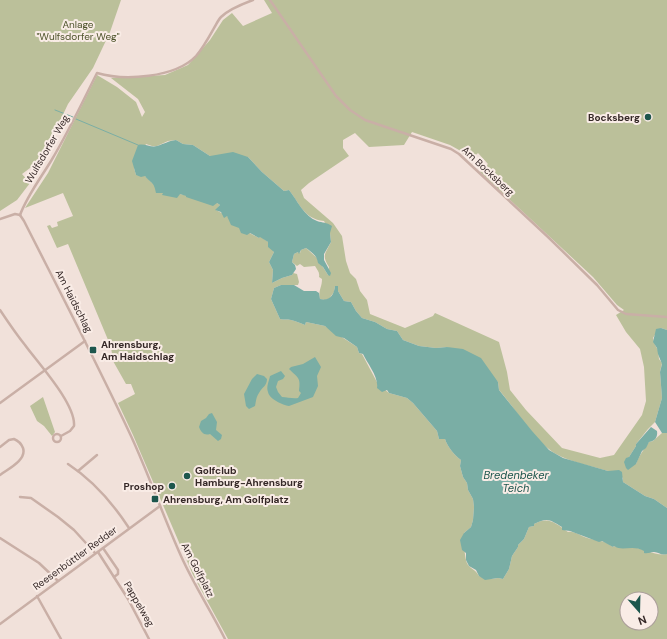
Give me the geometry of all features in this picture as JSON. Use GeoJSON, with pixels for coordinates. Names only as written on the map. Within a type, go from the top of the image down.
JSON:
{"type":"FeatureCollection","features":[{"type":"Feature","properties":{"kind":"street","name":"Wulfsdorfer Weg"},"geometry":{"type":"LineString","coordinates":[[20,215],[24,205],[51,161],[97,73],[108,76],[132,77],[162,73],[180,67],[195,56],[207,40],[220,18],[239,5],[253,0]]}},
{"type":"Feature","properties":{"kind":"street","name":"Am Bocksberg"},"geometry":{"type":"LineString","coordinates":[[270,0],[336,96],[350,110],[365,120],[451,149],[459,154],[597,285],[618,310],[626,314],[667,317]]}},
{"type":"Feature","properties":{"kind":"street"},"geometry":{"type":"LineString","coordinates":[[0,219],[12,214],[20,215]]}},
{"type":"Feature","properties":{"kind":"street","name":"Am Haidschlag"},"geometry":{"type":"LineString","coordinates":[[20,215],[24,220],[85,341],[143,462],[160,506]]}},
{"type":"Feature","properties":{"kind":"street"},"geometry":{"type":"LineString","coordinates":[[0,310],[64,398],[74,420],[74,428],[61,436]]}},
{"type":"Feature","properties":{"kind":"street"},"geometry":{"type":"LineString","coordinates":[[0,403],[85,341]]}},
{"type":"Feature","properties":{"kind":"street"},"geometry":{"type":"LineString","coordinates":[[0,447],[9,440],[14,439],[21,445],[24,456],[0,475]]}},
{"type":"Feature","properties":{"kind":"street"},"geometry":{"type":"LineString","coordinates":[[78,471],[97,455]]}},
{"type":"Feature","properties":{"kind":"street"},"geometry":{"type":"LineString","coordinates":[[68,464],[103,492],[129,528]]}},
{"type":"Feature","properties":{"kind":"street","name":"Pappelweg"},"geometry":{"type":"LineString","coordinates":[[20,497],[30,498],[58,517],[97,552],[114,577],[149,639]]}},
{"type":"Feature","properties":{"kind":"street","name":"Reesenbüttler Redder"},"geometry":{"type":"LineString","coordinates":[[0,624],[160,506]]}},
{"type":"Feature","properties":{"kind":"street","name":"Am Golfplatz"},"geometry":{"type":"LineString","coordinates":[[160,506],[191,577],[226,639]]}},
{"type":"Feature","properties":{"kind":"street"},"geometry":{"type":"LineString","coordinates":[[0,538],[39,563],[58,581]]}},
{"type":"Feature","properties":{"kind":"street","name":"Pappelweg"},"geometry":{"type":"LineString","coordinates":[[102,548],[118,570],[118,574],[114,577]]}},
{"type":"Feature","properties":{"kind":"street"},"geometry":{"type":"LineString","coordinates":[[37,596],[61,639]]}},
{"type":"Feature","properties":{"kind":"green space","name":"Anlage \"Wulfsdorfer Weg\""},"geometry":{"type":"Polygon","coordinates":[[[0,0],[121,0],[110,32],[93,68],[68,104],[42,159],[22,174],[30,183],[17,200],[0,211],[0,0]]]}},
{"type":"Feature","properties":{"kind":"green space"},"geometry":{"type":"Polygon","coordinates":[[[264,0],[667,0],[667,330],[661,328],[653,338],[658,350],[659,359],[662,363],[660,372],[662,398],[655,422],[636,444],[629,457],[636,464],[649,442],[653,441],[662,433],[667,433],[667,508],[623,482],[623,478],[614,471],[608,471],[574,462],[548,449],[533,433],[499,390],[498,382],[447,347],[436,348],[419,346],[403,340],[397,331],[387,329],[375,322],[362,318],[351,302],[344,301],[335,286],[334,292],[329,299],[320,299],[319,293],[322,279],[319,277],[319,272],[315,266],[304,267],[300,264],[297,266],[292,262],[294,254],[298,252],[300,253],[301,250],[306,248],[317,258],[328,275],[329,267],[325,260],[325,254],[331,242],[330,233],[324,221],[317,220],[307,214],[289,190],[284,191],[262,172],[248,157],[210,156],[193,145],[183,144],[176,140],[168,141],[157,146],[146,144],[134,168],[136,175],[145,176],[163,193],[180,194],[217,203],[220,205],[216,210],[227,216],[240,228],[259,238],[260,236],[268,242],[274,252],[269,262],[273,270],[272,283],[292,275],[293,273],[297,274],[299,282],[298,285],[281,285],[274,288],[271,299],[280,319],[293,320],[305,325],[306,322],[325,326],[357,347],[359,353],[362,354],[378,384],[389,393],[407,398],[437,431],[439,439],[445,439],[452,451],[461,460],[460,466],[463,477],[473,499],[473,520],[471,527],[464,533],[464,550],[468,565],[479,576],[492,579],[503,579],[509,569],[512,556],[518,545],[524,539],[529,527],[544,521],[552,522],[568,532],[574,532],[586,538],[609,544],[613,547],[632,547],[663,555],[667,554],[667,639],[228,639],[193,575],[118,403],[135,394],[131,384],[126,384],[113,361],[111,347],[68,244],[57,248],[47,226],[50,225],[52,228],[58,226],[57,222],[73,216],[63,193],[25,208],[48,173],[97,75],[117,87],[136,102],[142,117],[145,112],[138,99],[111,78],[165,75],[188,65],[210,40],[223,20],[232,13],[243,26],[272,13],[264,0]],[[412,132],[404,145],[369,147],[355,133],[343,140],[343,148],[349,156],[301,190],[304,198],[333,223],[342,236],[346,261],[350,273],[356,279],[360,291],[367,300],[370,314],[405,328],[433,316],[435,313],[499,342],[510,390],[526,410],[562,448],[600,458],[614,455],[642,415],[646,401],[644,367],[640,349],[626,332],[616,315],[624,310],[617,305],[593,277],[480,172],[488,164],[478,153],[470,160],[459,150],[450,145],[412,132]]]}},
{"type":"Feature","properties":{"kind":"green space"},"geometry":{"type":"Polygon","coordinates":[[[43,397],[55,432],[52,436],[44,426],[37,421],[30,406],[43,397]]]}},
{"type":"Feature","properties":{"kind":"water"},"geometry":{"type":"Polygon","coordinates":[[[176,140],[183,144],[193,145],[210,156],[233,152],[248,157],[262,172],[284,191],[289,190],[312,219],[332,226],[330,233],[331,242],[324,254],[324,260],[331,273],[330,276],[318,263],[312,252],[306,248],[301,250],[299,254],[298,252],[294,254],[292,262],[296,269],[292,275],[272,283],[273,270],[269,262],[274,252],[268,247],[268,242],[250,233],[247,235],[241,233],[239,228],[231,225],[227,216],[224,218],[221,212],[215,210],[220,205],[217,203],[213,206],[180,194],[177,198],[162,195],[163,193],[156,193],[153,184],[145,176],[141,177],[136,175],[132,161],[138,145],[155,146],[176,140]]]}},
{"type":"Feature","properties":{"kind":"water","name":"Bredenbeker Teich"},"geometry":{"type":"Polygon","coordinates":[[[281,285],[294,285],[304,291],[316,291],[319,293],[320,299],[331,297],[335,286],[338,286],[338,291],[344,301],[351,302],[362,318],[375,322],[387,329],[397,331],[403,340],[419,346],[463,349],[481,358],[498,382],[499,390],[549,450],[563,458],[608,471],[619,470],[622,472],[623,482],[667,508],[667,554],[663,555],[654,552],[644,553],[644,551],[636,548],[613,547],[602,541],[599,542],[570,531],[562,530],[562,527],[552,521],[546,520],[529,527],[524,539],[518,545],[512,556],[509,569],[503,579],[498,578],[485,580],[479,576],[476,570],[469,566],[466,560],[466,553],[462,550],[460,540],[464,533],[471,527],[474,507],[473,499],[463,477],[460,466],[461,460],[452,451],[445,439],[439,439],[437,431],[413,403],[407,398],[389,393],[387,390],[382,392],[377,388],[375,375],[363,354],[359,353],[357,347],[344,338],[336,336],[325,326],[306,322],[305,325],[293,320],[280,319],[271,299],[274,288],[281,285]]]}},
{"type":"Feature","properties":{"kind":"water"},"geometry":{"type":"Polygon","coordinates":[[[661,328],[667,330],[667,433],[662,433],[655,422],[662,398],[660,372],[662,364],[657,348],[653,342],[656,329],[661,328]]]}},
{"type":"Feature","properties":{"kind":"water"},"geometry":{"type":"Polygon","coordinates":[[[315,357],[321,367],[317,376],[318,386],[313,397],[289,406],[280,403],[269,395],[267,388],[270,376],[281,371],[285,376],[283,379],[278,381],[276,387],[278,392],[282,397],[298,398],[301,393],[299,391],[300,383],[297,376],[289,369],[291,367],[303,364],[315,357]]]}},
{"type":"Feature","properties":{"kind":"water"},"geometry":{"type":"Polygon","coordinates":[[[257,374],[264,376],[267,381],[258,395],[255,406],[249,409],[246,406],[244,394],[252,379],[257,374]]]}},
{"type":"Feature","properties":{"kind":"water"},"geometry":{"type":"Polygon","coordinates":[[[212,413],[217,422],[216,430],[222,435],[221,439],[218,441],[210,434],[203,433],[199,427],[201,421],[212,413]]]}},
{"type":"Feature","properties":{"kind":"water"},"geometry":{"type":"Polygon","coordinates":[[[651,427],[657,431],[656,438],[649,442],[646,448],[642,451],[636,464],[628,470],[624,462],[626,458],[629,457],[636,444],[651,427]]]}},
{"type":"Feature","properties":{"kind":"waterway"},"geometry":{"type":"LineString","coordinates":[[55,110],[73,117]]}},
{"type":"Feature","properties":{"kind":"waterway"},"geometry":{"type":"LineString","coordinates":[[76,119],[138,145]]}},
{"type":"Feature","properties":{"kind":"place","name":"Bocksberg"},"geometry":{"type":"Point","coordinates":[648,117]}},
{"type":"Feature","properties":{"kind":"place","name":"Ahrensburg, Am Haidschlag"},"geometry":{"type":"Point","coordinates":[93,350]}},
{"type":"Feature","properties":{"kind":"place","name":"Golfclub Hamburg-Ahrensburg"},"geometry":{"type":"Point","coordinates":[187,476]}},
{"type":"Feature","properties":{"kind":"place","name":"Proshop"},"geometry":{"type":"Point","coordinates":[172,486]}},
{"type":"Feature","properties":{"kind":"place","name":"Ahrensburg, Am Golfplatz"},"geometry":{"type":"Point","coordinates":[155,499]}}]}
